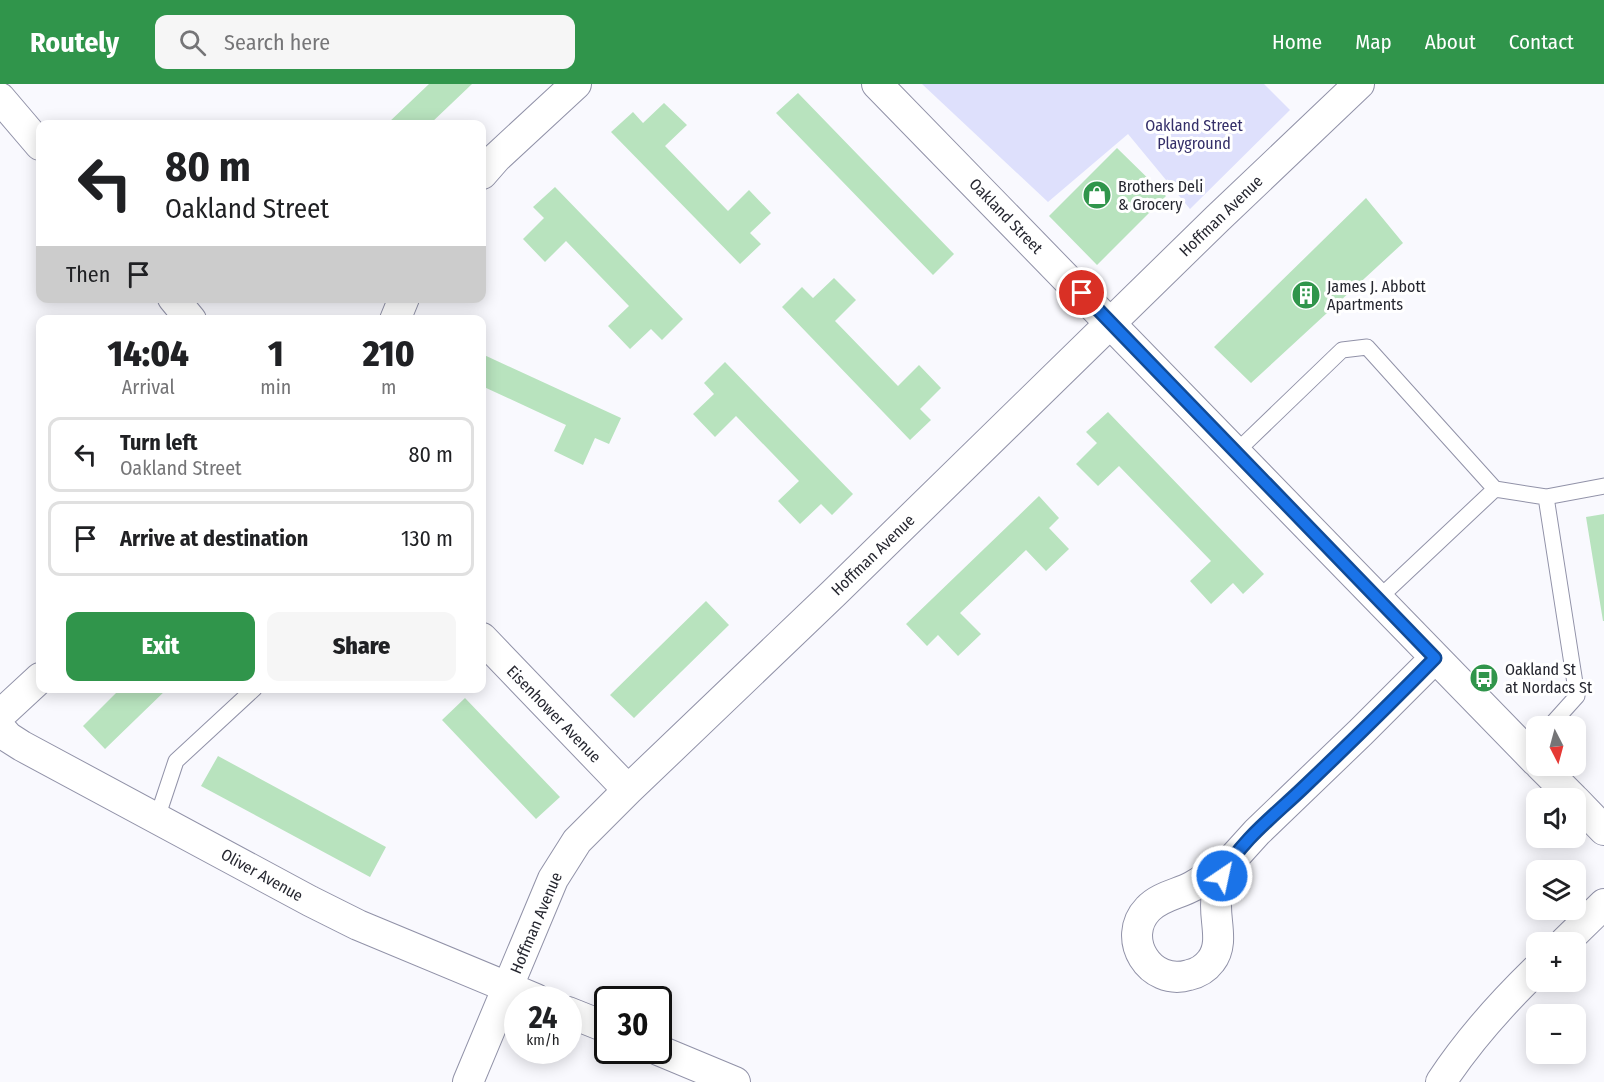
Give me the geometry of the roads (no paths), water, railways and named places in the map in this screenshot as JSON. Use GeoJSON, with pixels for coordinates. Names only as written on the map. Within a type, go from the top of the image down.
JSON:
{"type":"FeatureCollection","features":[{"type":"Feature","properties":{"kind":"street"},"geometry":{"type":"LineString","coordinates":[[486,169],[576,84]]}},
{"type":"Feature","properties":{"kind":"street","name":"Oakland Street"},"geometry":{"type":"LineString","coordinates":[[877,84],[1435,658],[1526,746]]}},
{"type":"Feature","properties":{"kind":"street","name":"Hoffman Avenue"},"geometry":{"type":"LineString","coordinates":[[508,986],[553,879],[577,841],[1359,84]]}},
{"type":"Feature","properties":{"kind":"street"},"geometry":{"type":"LineString","coordinates":[[0,98],[36,140]]}},
{"type":"Feature","properties":{"kind":"street"},"geometry":{"type":"LineString","coordinates":[[177,303],[187,315]]}},
{"type":"Feature","properties":{"kind":"street","name":"Eisenhower Avenue"},"geometry":{"type":"LineString","coordinates":[[486,642],[628,790]]}},
{"type":"Feature","properties":{"kind":"street"},"geometry":{"type":"LineString","coordinates":[[1228,864],[1257,832],[1435,658]]}},
{"type":"Feature","properties":{"kind":"street"},"geometry":{"type":"LineString","coordinates":[[0,715],[36,682]]}},
{"type":"Feature","properties":{"kind":"street","name":"Oliver Avenue"},"geometry":{"type":"LineString","coordinates":[[0,728],[8,737],[22,746],[310,901],[358,925],[506,986]]}},
{"type":"Feature","properties":{"kind":"street","name":"Oakland Street"},"geometry":{"type":"LineString","coordinates":[[1554,776],[1564,788]]}},
{"type":"Feature","properties":{"kind":"street","name":"Oakland Street"},"geometry":{"type":"LineString","coordinates":[[1586,811],[1604,830]]}},
{"type":"Feature","properties":{"kind":"street"},"geometry":{"type":"LineString","coordinates":[[1575,932],[1604,904]]}},
{"type":"Feature","properties":{"kind":"street"},"geometry":{"type":"LineString","coordinates":[[1441,1082],[1454,1061],[1503,1003],[1526,980]]}},
{"type":"Feature","properties":{"kind":"street","name":"Hoffman Avenue"},"geometry":{"type":"LineString","coordinates":[[468,1082],[504,996]]}},
{"type":"Feature","properties":{"kind":"street"},"geometry":{"type":"LineString","coordinates":[[672,1056],[735,1082]]}},
{"type":"Feature","properties":{"kind":"lane"},"geometry":{"type":"LineString","coordinates":[[1236,452],[1342,350],[1367,347],[1495,489],[1546,496],[1604,486]]}},
{"type":"Feature","properties":{"kind":"lane"},"geometry":{"type":"LineString","coordinates":[[1378,599],[1495,489]]}},
{"type":"Feature","properties":{"kind":"lane"},"geometry":{"type":"LineString","coordinates":[[1546,496],[1577,696],[1559,716]]}},
{"type":"Feature","properties":{"kind":"lane"},"geometry":{"type":"LineString","coordinates":[[157,818],[176,761],[250,693]]}},
{"type":"Feature","properties":{"kind":"place","name":"Brothers Deli & Grocery"},"geometry":{"type":"Point","coordinates":[1097,195]}},
{"type":"Feature","properties":{"kind":"place","name":"James J. Abbott Apartments"},"geometry":{"type":"Point","coordinates":[1306,295]}},
{"type":"Feature","properties":{"kind":"place","name":"Oakland St at Nordacs St"},"geometry":{"type":"Point","coordinates":[1484,678]}},
{"type":"Feature","properties":{"kind":"park label","name":"Oakland Street Playground"},"geometry":{"type":"Point","coordinates":[1194,134]}}]}
